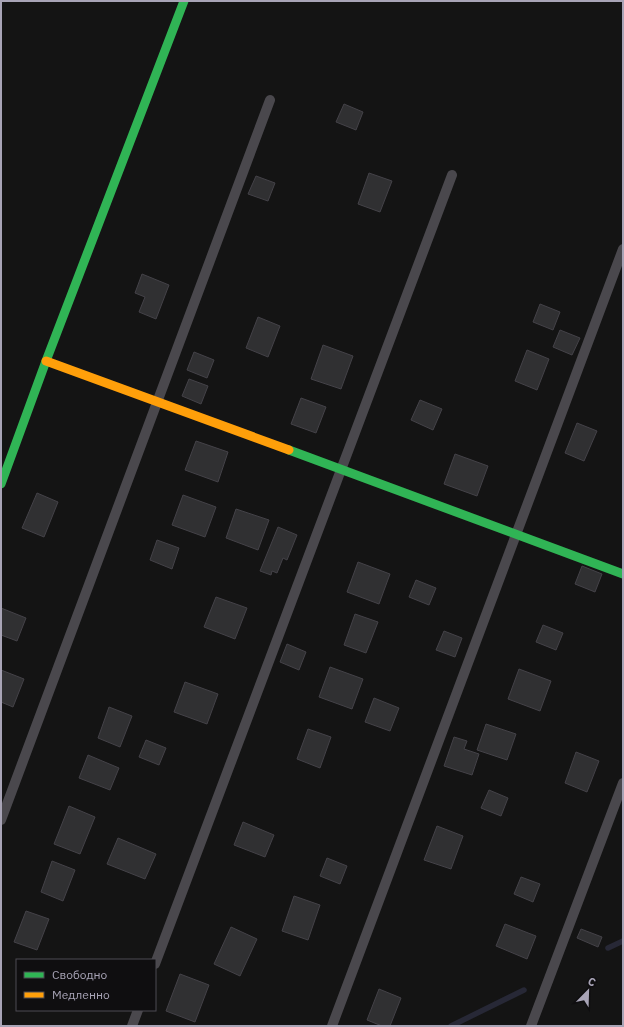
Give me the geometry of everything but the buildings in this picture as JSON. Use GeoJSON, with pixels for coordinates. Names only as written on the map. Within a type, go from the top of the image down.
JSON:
{"type":"FeatureCollection","features":[{"type":"Feature","properties":{"kind":"street"},"geometry":{"type":"LineString","coordinates":[[1,484],[46,361],[184,1]]}},
{"type":"Feature","properties":{"kind":"street"},"geometry":{"type":"LineString","coordinates":[[46,361],[158,401],[623,574]]}},
{"type":"Feature","properties":{"kind":"lane"},"geometry":{"type":"LineString","coordinates":[[1,820],[270,100]]}},
{"type":"Feature","properties":{"kind":"lane"},"geometry":{"type":"LineString","coordinates":[[156,961],[452,175]]}},
{"type":"Feature","properties":{"kind":"lane"},"geometry":{"type":"LineString","coordinates":[[332,1026],[623,249]]}},
{"type":"Feature","properties":{"kind":"lane"},"geometry":{"type":"LineString","coordinates":[[531,1026],[623,783]]}},
{"type":"Feature","properties":{"kind":"lane"},"geometry":{"type":"LineString","coordinates":[[132,1026],[138,1011]]}},
{"type":"Feature","properties":{"kind":"waterway"},"geometry":{"type":"LineString","coordinates":[[608,948],[623,941]]}},
{"type":"Feature","properties":{"kind":"waterway"},"geometry":{"type":"LineString","coordinates":[[451,1026],[524,990]]}},
{"type":"Feature","properties":{"kind":"traffic: fast"},"geometry":{"type":"LineString","coordinates":[[1,484],[46,361],[184,1]]}},
{"type":"Feature","properties":{"kind":"traffic: fast"},"geometry":{"type":"LineString","coordinates":[[289,450],[623,574]]}},
{"type":"Feature","properties":{"kind":"traffic: slow"},"geometry":{"type":"LineString","coordinates":[[46,361],[289,450]]}}]}
